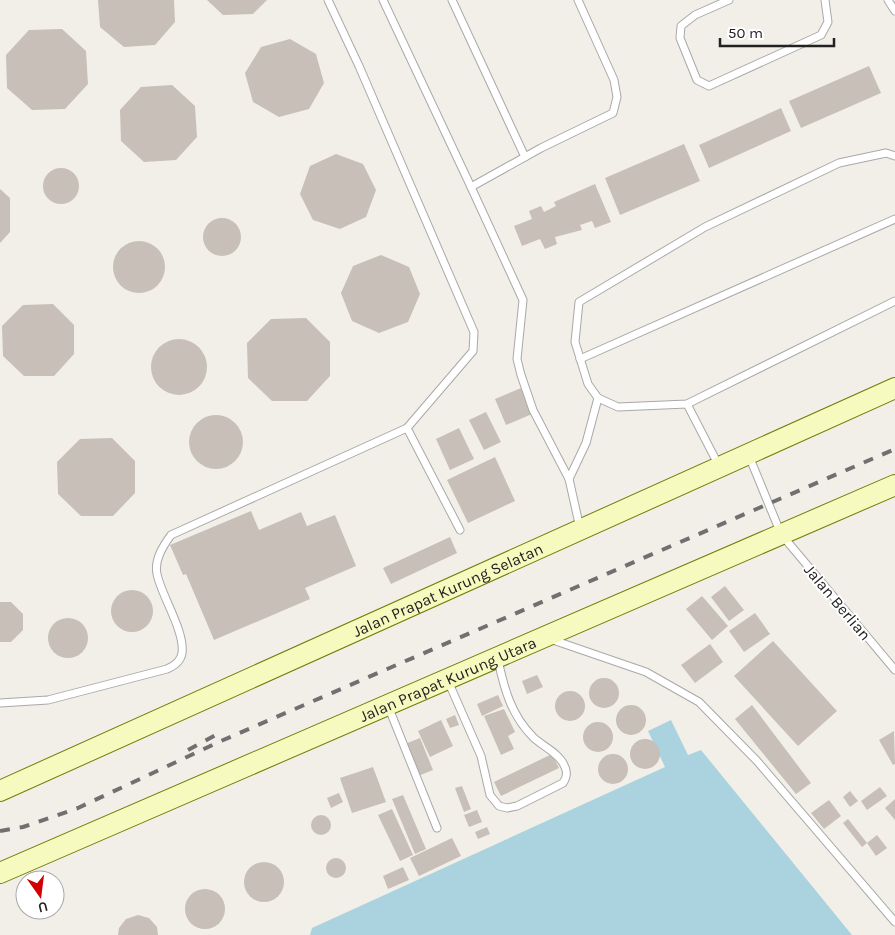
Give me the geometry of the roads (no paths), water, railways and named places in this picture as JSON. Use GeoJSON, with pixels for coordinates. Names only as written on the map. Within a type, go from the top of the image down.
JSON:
{"type":"FeatureCollection","features":[{"type":"Feature","properties":{"kind":"street","name":"Jalan Prapat Kurung Selatan"},"geometry":{"type":"LineString","coordinates":[[0,791],[895,388]]}},
{"type":"Feature","properties":{"kind":"street","name":"Jalan Prapat Kurung Utara"},"geometry":{"type":"LineString","coordinates":[[0,873],[895,485]]}},
{"type":"Feature","properties":{"kind":"lane"},"geometry":{"type":"LineString","coordinates":[[0,703],[48,700],[176,665],[182,653],[177,627],[156,573],[157,559],[171,535],[407,428],[473,351],[474,332],[359,66],[328,0]]}},
{"type":"Feature","properties":{"kind":"lane"},"geometry":{"type":"LineString","coordinates":[[383,0],[523,300],[517,359],[533,410],[569,479],[580,530]]}},
{"type":"Feature","properties":{"kind":"lane"},"geometry":{"type":"LineString","coordinates":[[452,0],[525,157]]}},
{"type":"Feature","properties":{"kind":"lane"},"geometry":{"type":"LineString","coordinates":[[471,187],[525,157],[613,113],[617,97],[614,80],[578,0]]}},
{"type":"Feature","properties":{"kind":"lane"},"geometry":{"type":"LineString","coordinates":[[729,0],[694,14],[681,26],[680,38],[697,80],[709,86],[821,35],[828,22],[825,0]]}},
{"type":"Feature","properties":{"kind":"lane"},"geometry":{"type":"LineString","coordinates":[[888,0],[895,11]]}},
{"type":"Feature","properties":{"kind":"lane"},"geometry":{"type":"LineString","coordinates":[[895,156],[886,153],[839,163],[705,227],[578,302],[575,342],[588,384],[598,398],[618,407],[686,404],[895,302]]}},
{"type":"Feature","properties":{"kind":"lane"},"geometry":{"type":"LineString","coordinates":[[580,359],[895,219]]}},
{"type":"Feature","properties":{"kind":"lane"},"geometry":{"type":"LineString","coordinates":[[569,479],[586,443],[598,398]]}},
{"type":"Feature","properties":{"kind":"lane"},"geometry":{"type":"LineString","coordinates":[[686,404],[720,466]]}},
{"type":"Feature","properties":{"kind":"lane"},"geometry":{"type":"LineString","coordinates":[[407,428],[460,530]]}},
{"type":"Feature","properties":{"kind":"lane","name":"Jalan Berlian"},"geometry":{"type":"LineString","coordinates":[[748,453],[781,534],[895,670]]}},
{"type":"Feature","properties":{"kind":"lane"},"geometry":{"type":"LineString","coordinates":[[544,637],[646,672],[698,702],[757,760],[895,922]]}},
{"type":"Feature","properties":{"kind":"lane"},"geometry":{"type":"LineString","coordinates":[[447,679],[482,756],[490,795],[499,806],[507,808],[517,806],[563,783],[567,777],[565,766],[560,759],[531,735],[510,704],[504,692],[497,657]]}},
{"type":"Feature","properties":{"kind":"lane"},"geometry":{"type":"LineString","coordinates":[[387,705],[437,828]]}},
{"type":"Feature","properties":{"kind":"water"},"geometry":{"type":"Polygon","coordinates":[[[671,720],[688,755],[701,750],[852,935],[310,935],[312,928],[665,767],[648,731],[671,720]]]}},
{"type":"Feature","properties":{"kind":"railway"},"geometry":{"type":"LineString","coordinates":[[0,831],[23,827],[78,808],[221,741],[895,449]]}},
{"type":"Feature","properties":{"kind":"railway"},"geometry":{"type":"LineString","coordinates":[[188,750],[221,732]]}}]}
